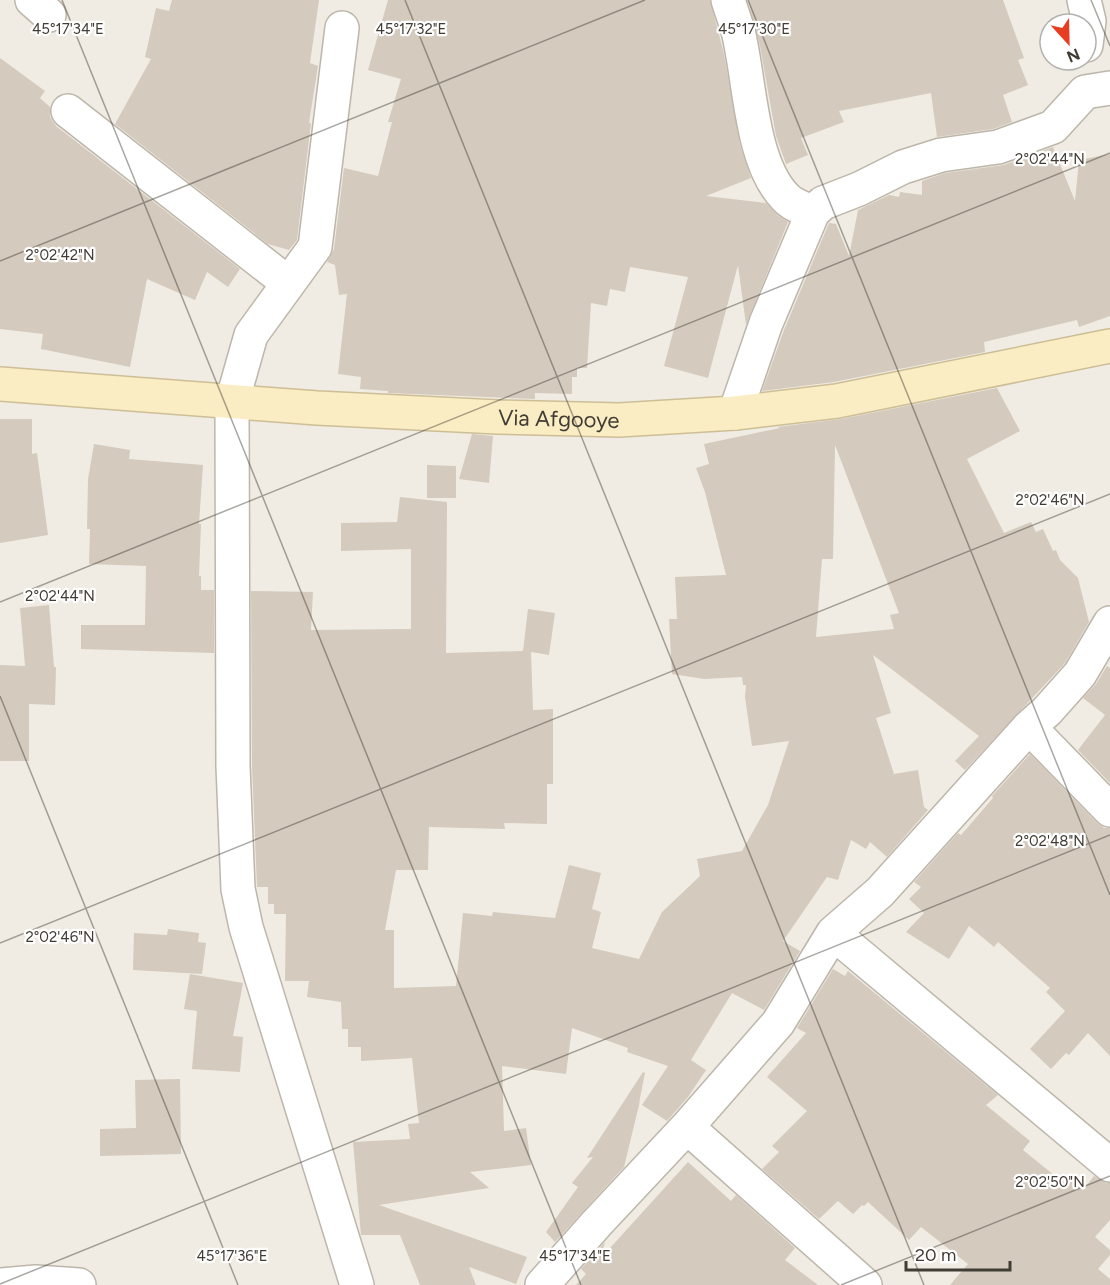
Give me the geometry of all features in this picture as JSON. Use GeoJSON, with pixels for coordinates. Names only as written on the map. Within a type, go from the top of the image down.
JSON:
{"type":"FeatureCollection","features":[{"type":"Feature","properties":{"kind":"main road","name":"Via Afgooye"},"geometry":{"type":"LineString","coordinates":[[0,384],[232,402],[487,417],[619,420],[735,413],[837,401],[1110,346]]}},
{"type":"Feature","properties":{"kind":"street"},"geometry":{"type":"LineString","coordinates":[[728,0],[738,31],[757,136],[770,176],[784,197],[795,206],[813,212]]}},
{"type":"Feature","properties":{"kind":"street"},"geometry":{"type":"LineString","coordinates":[[342,28],[315,247],[251,335],[232,402],[233,754],[238,889],[246,927],[357,1285]]}},
{"type":"Feature","properties":{"kind":"street"},"geometry":{"type":"LineString","coordinates":[[1084,72],[1083,87],[1097,90]]}},
{"type":"Feature","properties":{"kind":"street"},"geometry":{"type":"LineString","coordinates":[[735,413],[766,323],[813,212],[823,203],[859,189],[903,167],[941,155],[998,147],[1053,127],[1097,90]]}},
{"type":"Feature","properties":{"kind":"street"},"geometry":{"type":"LineString","coordinates":[[68,111],[288,283]]}},
{"type":"Feature","properties":{"kind":"street"},"geometry":{"type":"LineString","coordinates":[[542,1285],[687,1127],[778,1023],[833,933],[880,891],[1080,674],[1110,622]]}},
{"type":"Feature","properties":{"kind":"street"},"geometry":{"type":"LineString","coordinates":[[1029,727],[1110,810]]}},
{"type":"Feature","properties":{"kind":"street"},"geometry":{"type":"LineString","coordinates":[[833,933],[1110,1166]]}},
{"type":"Feature","properties":{"kind":"street"},"geometry":{"type":"LineString","coordinates":[[687,1127],[865,1285]]}},
{"type":"Feature","properties":{"kind":"street"},"geometry":{"type":"LineString","coordinates":[[0,1285],[36,1282],[79,1285]]}},
{"type":"Feature","properties":{"kind":"building"},"geometry":{"type":"Polygon","coordinates":[[[172,0],[319,0],[310,63],[318,66],[309,123],[311,123],[297,240],[289,250],[268,244],[115,124],[151,59],[145,57],[156,8],[169,11],[172,0]]]}},
{"type":"Feature","properties":{"kind":"building"},"geometry":{"type":"Polygon","coordinates":[[[388,0],[710,0],[724,54],[740,145],[751,178],[706,196],[766,203],[777,215],[788,222],[746,325],[738,265],[708,378],[664,366],[688,277],[630,267],[625,292],[610,289],[607,306],[591,303],[587,368],[577,368],[577,377],[572,377],[572,394],[535,393],[535,399],[388,393],[388,391],[360,389],[361,377],[338,374],[347,294],[339,295],[335,265],[327,262],[334,249],[344,168],[378,176],[392,122],[388,122],[401,79],[368,70],[388,0]]]}},
{"type":"Feature","properties":{"kind":"building"},"geometry":{"type":"Polygon","coordinates":[[[748,0],[1003,0],[1024,58],[1018,60],[1028,85],[1003,95],[1012,122],[993,129],[937,137],[931,93],[839,111],[844,122],[801,138],[808,155],[786,164],[776,136],[760,46],[748,0]]]}},
{"type":"Feature","properties":{"kind":"building"},"geometry":{"type":"Polygon","coordinates":[[[0,58],[45,91],[40,98],[50,107],[50,117],[56,126],[240,269],[228,287],[207,272],[195,300],[147,279],[130,367],[41,349],[43,334],[0,329],[0,58]]]}},
{"type":"Feature","properties":{"kind":"building"},"geometry":{"type":"Polygon","coordinates":[[[1053,147],[1075,201],[1079,160],[1110,154],[1110,316],[1079,327],[1077,320],[984,342],[985,352],[834,382],[762,391],[784,330],[829,223],[836,224],[849,256],[858,210],[889,195],[899,197],[900,192],[922,195],[922,181],[945,173],[1004,165],[1053,147]]]}},
{"type":"Feature","properties":{"kind":"building"},"geometry":{"type":"Polygon","coordinates":[[[997,388],[1020,431],[967,459],[1004,533],[1031,522],[1036,532],[1043,529],[1053,551],[1056,550],[1060,560],[1078,578],[1089,622],[1065,663],[965,770],[955,761],[979,736],[873,655],[891,713],[876,718],[894,774],[918,770],[924,807],[928,810],[887,857],[870,842],[866,849],[851,840],[838,880],[827,877],[783,941],[800,951],[764,1010],[732,993],[691,1060],[706,1070],[688,1097],[667,1121],[642,1105],[668,1066],[627,1052],[628,1048],[572,1028],[566,1074],[502,1066],[504,1131],[526,1128],[531,1165],[470,1172],[489,1188],[379,1205],[527,1257],[516,1284],[469,1267],[476,1285],[420,1285],[400,1235],[361,1235],[353,1142],[410,1139],[408,1124],[419,1123],[412,1058],[361,1061],[361,1047],[348,1047],[348,1029],[342,1029],[341,1002],[307,997],[309,981],[285,981],[286,914],[274,914],[274,904],[268,904],[268,887],[257,887],[252,766],[251,591],[313,592],[311,630],[411,629],[411,549],[341,551],[341,523],[397,522],[400,497],[447,502],[446,653],[523,651],[528,609],[555,613],[549,655],[531,652],[533,710],[553,709],[553,784],[547,784],[547,824],[504,823],[505,829],[429,827],[428,870],[396,870],[385,930],[394,930],[394,988],[456,986],[463,913],[492,916],[493,912],[555,918],[569,865],[601,873],[592,909],[601,912],[592,948],[639,959],[662,912],[700,876],[697,859],[742,851],[768,805],[789,741],[752,746],[745,697],[746,685],[743,685],[742,677],[704,679],[672,674],[669,619],[677,619],[675,577],[726,575],[705,492],[696,468],[709,464],[704,444],[780,428],[777,427],[841,419],[997,388]],[[835,445],[833,559],[822,559],[816,637],[894,629],[890,615],[899,613],[835,445]]]}},
{"type":"Feature","properties":{"kind":"building"},"geometry":{"type":"Polygon","coordinates":[[[0,419],[32,419],[32,454],[37,453],[48,535],[0,543],[0,419]]]}},
{"type":"Feature","properties":{"kind":"building"},"geometry":{"type":"Polygon","coordinates":[[[472,434],[493,436],[489,483],[459,479],[472,434]]]}},
{"type":"Feature","properties":{"kind":"building"},"geometry":{"type":"Polygon","coordinates":[[[94,444],[130,450],[129,459],[203,465],[199,524],[201,524],[199,576],[201,576],[201,590],[214,590],[214,653],[81,649],[81,625],[145,625],[146,566],[89,564],[88,479],[94,444]]]}},
{"type":"Feature","properties":{"kind":"building"},"geometry":{"type":"Polygon","coordinates":[[[427,465],[456,466],[456,498],[427,498],[427,465]]]}},
{"type":"Feature","properties":{"kind":"building"},"geometry":{"type":"Polygon","coordinates":[[[49,605],[54,667],[56,667],[55,705],[29,704],[29,761],[0,761],[0,665],[25,666],[20,608],[49,605]]]}},
{"type":"Feature","properties":{"kind":"building"},"geometry":{"type":"Polygon","coordinates":[[[1107,666],[1110,668],[1110,783],[1078,750],[1105,715],[1083,698],[1096,684],[1107,666]]]}},
{"type":"Feature","properties":{"kind":"building"},"geometry":{"type":"Polygon","coordinates":[[[1030,754],[1097,823],[1104,828],[1110,828],[1110,1056],[1088,1033],[1069,1055],[1066,1053],[1051,1069],[1030,1049],[1065,1011],[1046,992],[1050,988],[998,942],[994,947],[969,926],[949,959],[906,932],[924,913],[909,899],[921,887],[914,882],[958,833],[961,835],[1030,754]]]}},
{"type":"Feature","properties":{"kind":"building"},"geometry":{"type":"Polygon","coordinates":[[[168,929],[199,933],[198,942],[206,943],[202,974],[133,970],[134,933],[167,935],[168,929]]]}},
{"type":"Feature","properties":{"kind":"building"},"geometry":{"type":"Polygon","coordinates":[[[833,969],[845,976],[848,971],[998,1095],[986,1105],[1030,1141],[1023,1150],[1065,1184],[1069,1179],[1083,1190],[1094,1176],[1110,1183],[1110,1220],[1095,1237],[1110,1250],[1110,1255],[1098,1269],[1110,1279],[1110,1285],[950,1285],[968,1264],[921,1227],[909,1240],[868,1202],[853,1214],[838,1201],[819,1219],[762,1169],[779,1152],[772,1146],[807,1111],[767,1077],[806,1033],[797,1028],[833,969]]]}},
{"type":"Feature","properties":{"kind":"building"},"geometry":{"type":"Polygon","coordinates":[[[190,974],[243,983],[233,1036],[243,1037],[240,1072],[192,1069],[197,1011],[184,1009],[190,974]]]}},
{"type":"Feature","properties":{"kind":"building"},"geometry":{"type":"Polygon","coordinates":[[[643,1072],[645,1073],[639,1103],[640,1101],[624,1167],[555,1242],[546,1232],[578,1187],[572,1183],[593,1157],[587,1158],[643,1072]]]}},
{"type":"Feature","properties":{"kind":"building"},"geometry":{"type":"Polygon","coordinates":[[[180,1079],[181,1154],[100,1156],[100,1129],[136,1128],[135,1080],[180,1079]]]}},
{"type":"Feature","properties":{"kind":"building"},"geometry":{"type":"Polygon","coordinates":[[[688,1162],[731,1201],[736,1195],[795,1248],[785,1260],[818,1285],[576,1285],[586,1274],[581,1269],[605,1242],[601,1258],[688,1162]]]}}]}
